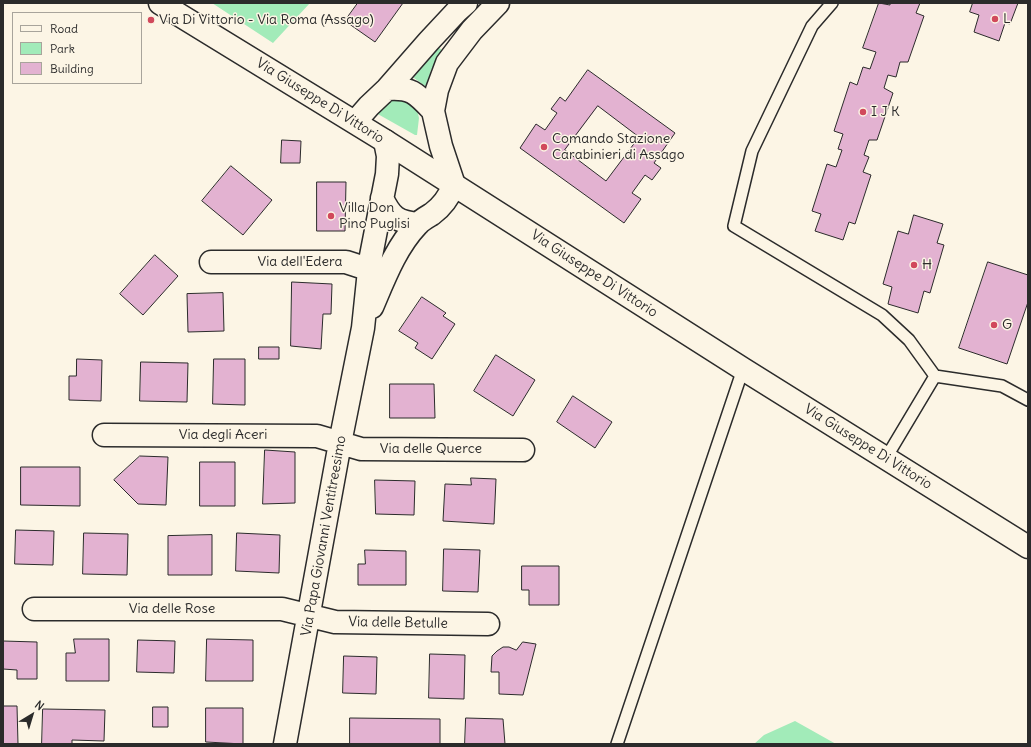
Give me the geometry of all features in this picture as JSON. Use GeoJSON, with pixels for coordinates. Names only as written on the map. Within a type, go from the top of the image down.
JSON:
{"type":"FeatureCollection","features":[{"type":"Feature","properties":{"kind":"street","name":"Via Giuseppe Di Vittorio"},"geometry":{"type":"LineString","coordinates":[[160,3],[355,122],[743,369],[1028,547]]}},
{"type":"Feature","properties":{"kind":"street"},"geometry":{"type":"LineString","coordinates":[[355,122],[369,106],[388,89],[418,52],[466,3]]}},
{"type":"Feature","properties":{"kind":"street"},"geometry":{"type":"LineString","coordinates":[[454,185],[441,146],[433,111],[437,90],[447,63],[472,30],[498,3]]}},
{"type":"Feature","properties":{"kind":"street"},"geometry":{"type":"LineString","coordinates":[[388,89],[408,89],[419,96],[433,111]]}},
{"type":"Feature","properties":{"kind":"street","name":"Via Papa Giovanni Ventitreesimo"},"geometry":{"type":"LineString","coordinates":[[285,744],[340,443],[363,328],[378,272],[382,198],[388,156],[385,141]]}},
{"type":"Feature","properties":{"kind":"street","name":"Via Papa Giovanni Ventitreesimo"},"geometry":{"type":"LineString","coordinates":[[378,272],[418,224],[440,208],[449,198],[454,185]]}},
{"type":"Feature","properties":{"kind":"street"},"geometry":{"type":"LineString","coordinates":[[382,198],[388,212],[406,223],[418,224]]}},
{"type":"Feature","properties":{"kind":"street","name":"Via dell'Edera"},"geometry":{"type":"LineString","coordinates":[[211,262],[346,262],[378,272]]}},
{"type":"Feature","properties":{"kind":"street","name":"Via degli Aceri"},"geometry":{"type":"LineString","coordinates":[[104,435],[317,436],[340,443]]}},
{"type":"Feature","properties":{"kind":"street","name":"Via delle Querce"},"geometry":{"type":"LineString","coordinates":[[340,443],[361,449],[523,450]]}},
{"type":"Feature","properties":{"kind":"street","name":"Via delle Rose"},"geometry":{"type":"LineString","coordinates":[[34,609],[282,609],[309,616]]}},
{"type":"Feature","properties":{"kind":"street","name":"Via delle Betulle"},"geometry":{"type":"LineString","coordinates":[[309,616],[335,622],[488,624]]}},
{"type":"Feature","properties":{"kind":"lane"},"geometry":{"type":"LineString","coordinates":[[832,3],[812,26],[752,151],[734,226],[882,315],[909,340],[935,376],[1002,386],[1028,400]]}},
{"type":"Feature","properties":{"kind":"lane"},"geometry":{"type":"LineString","coordinates":[[617,744],[743,369]]}},
{"type":"Feature","properties":{"kind":"lane"},"geometry":{"type":"LineString","coordinates":[[886,458],[935,376]]}},
{"type":"Feature","properties":{"kind":"green space"},"geometry":{"type":"Polygon","coordinates":[[[212,3],[310,3],[273,43],[212,3]]]}},
{"type":"Feature","properties":{"kind":"green space"},"geometry":{"type":"Polygon","coordinates":[[[438,47],[443,51],[431,70],[427,86],[425,86],[414,77],[438,47]]]}},
{"type":"Feature","properties":{"kind":"green space"},"geometry":{"type":"Polygon","coordinates":[[[399,97],[416,106],[419,118],[417,135],[376,113],[386,104],[399,97]]]}},
{"type":"Feature","properties":{"kind":"green space"},"geometry":{"type":"Polygon","coordinates":[[[795,721],[836,744],[754,744],[764,735],[795,721]]]}},
{"type":"Feature","properties":{"kind":"building"},"geometry":{"type":"Polygon","coordinates":[[[358,3],[403,3],[375,42],[345,21],[358,3]]]}},
{"type":"Feature","properties":{"kind":"building","name":"I J K"},"geometry":{"type":"Polygon","coordinates":[[[879,3],[890,5],[890,3],[920,3],[916,13],[924,16],[908,62],[900,62],[896,77],[888,75],[884,88],[893,93],[877,140],[869,140],[864,155],[869,157],[863,172],[871,175],[855,224],[849,222],[843,240],[815,231],[821,214],[812,211],[827,164],[836,167],[842,150],[838,149],[843,134],[834,131],[850,82],[857,85],[863,67],[870,69],[876,52],[863,48],[879,3]]]}},
{"type":"Feature","properties":{"kind":"building","name":"L"},"geometry":{"type":"Polygon","coordinates":[[[973,3],[1018,3],[1010,24],[1005,23],[999,41],[974,32],[979,15],[970,12],[973,3]]]}},
{"type":"Feature","properties":{"kind":"building","name":"Comando Stazione Carabinieri di Assago"},"geometry":{"type":"Polygon","coordinates":[[[588,70],[675,133],[654,163],[661,168],[652,180],[645,175],[632,193],[641,199],[624,223],[520,148],[536,124],[545,130],[557,113],[551,109],[560,97],[565,101],[588,70]],[[598,106],[565,150],[606,181],[639,137],[598,106]]]}},
{"type":"Feature","properties":{"kind":"building"},"geometry":{"type":"Polygon","coordinates":[[[282,140],[301,141],[300,163],[281,163],[282,140]]]}},
{"type":"Feature","properties":{"kind":"building"},"geometry":{"type":"Polygon","coordinates":[[[231,166],[272,200],[243,235],[202,201],[231,166]]]}},
{"type":"Feature","properties":{"kind":"building","name":"Villa Don Pino Puglisi"},"geometry":{"type":"Polygon","coordinates":[[[317,182],[346,182],[345,231],[317,231],[317,182]]]}},
{"type":"Feature","properties":{"kind":"building","name":"H"},"geometry":{"type":"Polygon","coordinates":[[[914,215],[943,224],[937,243],[944,245],[930,293],[924,291],[918,313],[888,304],[892,287],[883,284],[898,231],[908,234],[914,215]]]}},
{"type":"Feature","properties":{"kind":"building"},"geometry":{"type":"Polygon","coordinates":[[[155,255],[178,276],[143,315],[120,294],[155,255]]]}},
{"type":"Feature","properties":{"kind":"building","name":"G"},"geometry":{"type":"Polygon","coordinates":[[[988,262],[1028,275],[1028,302],[1007,364],[959,348],[988,262]]]}},
{"type":"Feature","properties":{"kind":"building"},"geometry":{"type":"Polygon","coordinates":[[[292,282],[332,284],[331,314],[323,314],[321,349],[291,346],[292,282]]]}},
{"type":"Feature","properties":{"kind":"building"},"geometry":{"type":"Polygon","coordinates":[[[223,293],[224,331],[188,332],[187,294],[223,293]]]}},
{"type":"Feature","properties":{"kind":"building"},"geometry":{"type":"Polygon","coordinates":[[[422,297],[446,313],[443,316],[455,324],[432,359],[415,348],[418,343],[399,331],[422,297]]]}},
{"type":"Feature","properties":{"kind":"building"},"geometry":{"type":"Polygon","coordinates":[[[259,347],[279,347],[279,359],[259,359],[259,347]]]}},
{"type":"Feature","properties":{"kind":"building"},"geometry":{"type":"Polygon","coordinates":[[[496,355],[535,380],[513,416],[474,391],[496,355]]]}},
{"type":"Feature","properties":{"kind":"building"},"geometry":{"type":"Polygon","coordinates":[[[77,359],[102,360],[101,401],[69,400],[69,376],[76,376],[77,359]]]}},
{"type":"Feature","properties":{"kind":"building"},"geometry":{"type":"Polygon","coordinates":[[[214,359],[245,359],[245,405],[213,404],[214,359]]]}},
{"type":"Feature","properties":{"kind":"building"},"geometry":{"type":"Polygon","coordinates":[[[141,362],[188,363],[187,402],[140,401],[141,362]]]}},
{"type":"Feature","properties":{"kind":"building"},"geometry":{"type":"Polygon","coordinates":[[[390,384],[434,384],[435,418],[390,418],[390,384]]]}},
{"type":"Feature","properties":{"kind":"building"},"geometry":{"type":"Polygon","coordinates":[[[573,396],[612,422],[595,448],[557,422],[573,396]]]}},
{"type":"Feature","properties":{"kind":"building"},"geometry":{"type":"Polygon","coordinates":[[[265,450],[295,452],[295,503],[263,504],[265,450]]]}},
{"type":"Feature","properties":{"kind":"building"},"geometry":{"type":"Polygon","coordinates":[[[140,456],[168,457],[166,505],[138,504],[114,480],[140,456]]]}},
{"type":"Feature","properties":{"kind":"building"},"geometry":{"type":"Polygon","coordinates":[[[200,462],[235,462],[235,506],[200,506],[200,462]]]}},
{"type":"Feature","properties":{"kind":"building"},"geometry":{"type":"Polygon","coordinates":[[[21,467],[80,467],[80,506],[21,505],[21,467]]]}},
{"type":"Feature","properties":{"kind":"building"},"geometry":{"type":"Polygon","coordinates":[[[471,478],[496,479],[494,524],[443,521],[445,484],[471,485],[471,478]]]}},
{"type":"Feature","properties":{"kind":"building"},"geometry":{"type":"Polygon","coordinates":[[[375,480],[415,481],[414,515],[376,514],[375,480]]]}},
{"type":"Feature","properties":{"kind":"building"},"geometry":{"type":"Polygon","coordinates":[[[16,530],[54,531],[53,565],[15,564],[16,530]]]}},
{"type":"Feature","properties":{"kind":"building"},"geometry":{"type":"Polygon","coordinates":[[[84,533],[128,534],[127,575],[83,574],[84,533]]]}},
{"type":"Feature","properties":{"kind":"building"},"geometry":{"type":"Polygon","coordinates":[[[237,533],[280,535],[279,573],[236,571],[237,533]]]}},
{"type":"Feature","properties":{"kind":"building"},"geometry":{"type":"Polygon","coordinates":[[[212,535],[212,575],[168,575],[168,536],[212,535]]]}},
{"type":"Feature","properties":{"kind":"building"},"geometry":{"type":"Polygon","coordinates":[[[444,549],[480,550],[478,592],[443,591],[444,549]]]}},
{"type":"Feature","properties":{"kind":"building"},"geometry":{"type":"Polygon","coordinates":[[[365,550],[406,551],[406,585],[358,585],[358,564],[365,564],[365,550]]]}},
{"type":"Feature","properties":{"kind":"building"},"geometry":{"type":"Polygon","coordinates":[[[522,566],[559,566],[559,605],[529,605],[529,590],[522,590],[522,566]]]}},
{"type":"Feature","properties":{"kind":"building"},"geometry":{"type":"Polygon","coordinates":[[[74,639],[109,639],[109,681],[66,681],[66,653],[75,653],[74,639]]]}},
{"type":"Feature","properties":{"kind":"building"},"geometry":{"type":"Polygon","coordinates":[[[207,639],[253,640],[253,681],[206,681],[207,639]]]}},
{"type":"Feature","properties":{"kind":"building"},"geometry":{"type":"Polygon","coordinates":[[[138,640],[175,641],[174,673],[137,672],[138,640]]]}},
{"type":"Feature","properties":{"kind":"building"},"geometry":{"type":"Polygon","coordinates":[[[3,641],[37,642],[37,679],[17,679],[17,670],[3,669],[3,641]]]}},
{"type":"Feature","properties":{"kind":"building"},"geometry":{"type":"Polygon","coordinates":[[[523,642],[536,644],[523,695],[499,694],[499,672],[491,672],[492,656],[503,647],[509,647],[516,650],[523,642]]]}},
{"type":"Feature","properties":{"kind":"building"},"geometry":{"type":"Polygon","coordinates":[[[430,654],[465,655],[464,699],[429,698],[430,654]]]}},
{"type":"Feature","properties":{"kind":"building"},"geometry":{"type":"Polygon","coordinates":[[[344,656],[377,657],[376,694],[343,693],[344,656]]]}},
{"type":"Feature","properties":{"kind":"building"},"geometry":{"type":"Polygon","coordinates":[[[3,706],[17,706],[18,744],[3,744],[3,706]]]}},
{"type":"Feature","properties":{"kind":"building"},"geometry":{"type":"Polygon","coordinates":[[[153,707],[168,707],[168,727],[153,727],[153,707]]]}},
{"type":"Feature","properties":{"kind":"building"},"geometry":{"type":"Polygon","coordinates":[[[206,708],[243,708],[243,744],[206,742],[206,708]]]}},
{"type":"Feature","properties":{"kind":"building"},"geometry":{"type":"Polygon","coordinates":[[[43,709],[105,710],[104,741],[72,740],[72,744],[42,744],[43,709]]]}},
{"type":"Feature","properties":{"kind":"building"},"geometry":{"type":"Polygon","coordinates":[[[350,718],[440,719],[440,744],[350,744],[350,718]]]}},
{"type":"Feature","properties":{"kind":"building"},"geometry":{"type":"Polygon","coordinates":[[[466,718],[503,719],[505,744],[465,744],[466,718]]]}},
{"type":"Feature","properties":{"kind":"place","name":"L"},"geometry":{"type":"Point","coordinates":[995,19]}},
{"type":"Feature","properties":{"kind":"place","name":"Via Di Vittorio - Via Roma (Assago)"},"geometry":{"type":"Point","coordinates":[151,20]}},
{"type":"Feature","properties":{"kind":"place","name":"I J K"},"geometry":{"type":"Point","coordinates":[863,112]}},
{"type":"Feature","properties":{"kind":"place","name":"Comando Stazione Carabinieri di Assago"},"geometry":{"type":"Point","coordinates":[544,147]}},
{"type":"Feature","properties":{"kind":"place","name":"Villa Don Pino Puglisi"},"geometry":{"type":"Point","coordinates":[331,216]}},
{"type":"Feature","properties":{"kind":"place","name":"H"},"geometry":{"type":"Point","coordinates":[914,265]}},
{"type":"Feature","properties":{"kind":"place","name":"G"},"geometry":{"type":"Point","coordinates":[994,325]}}]}
